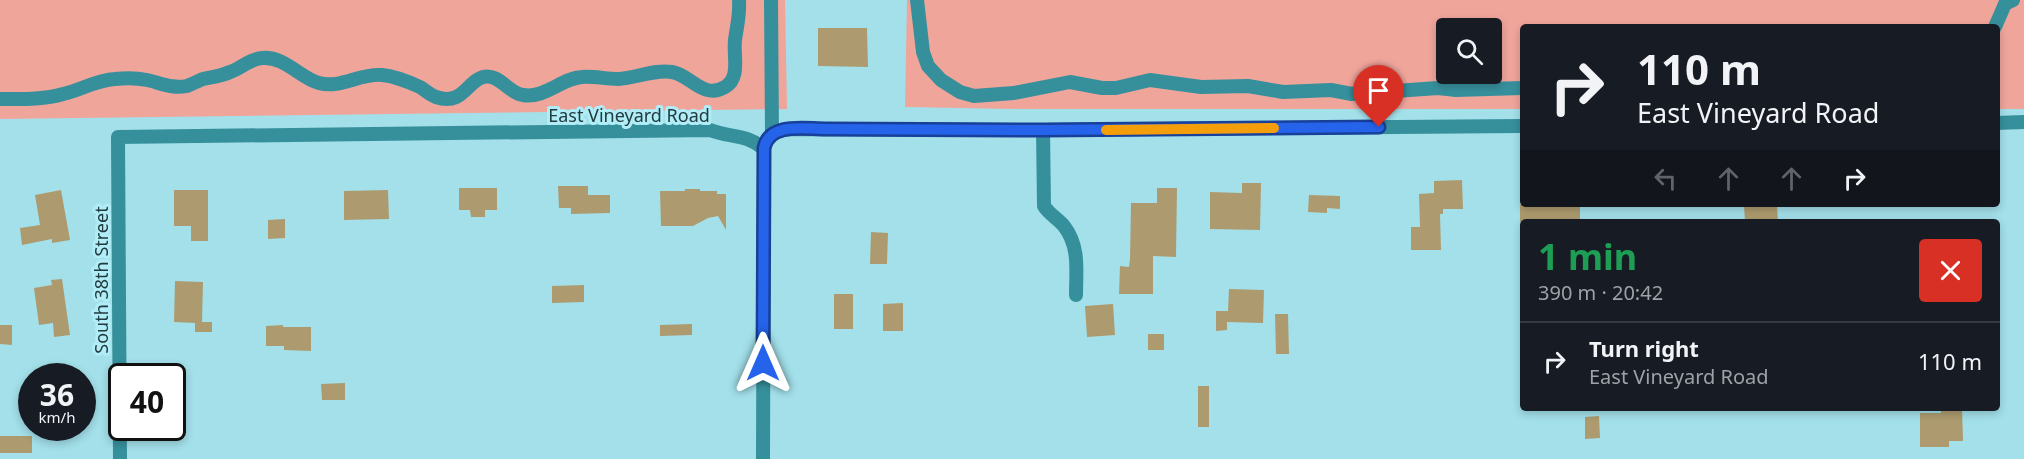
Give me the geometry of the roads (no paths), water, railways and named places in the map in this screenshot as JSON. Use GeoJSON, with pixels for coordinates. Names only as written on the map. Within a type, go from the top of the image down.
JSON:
{"type":"FeatureCollection","features":[{"type":"Feature","properties":{"kind":"street"},"geometry":{"type":"LineString","coordinates":[[0,99],[64,94],[93,82],[114,79],[147,80],[174,87],[188,85],[232,72],[252,60],[265,57],[287,65],[322,84],[336,84],[369,75],[382,75],[411,82],[436,97],[450,98],[463,94],[476,80],[485,76],[502,82],[513,92],[533,95],[574,78],[586,76],[617,79],[670,71],[684,75],[701,89],[711,90],[725,87],[733,78],[735,41],[740,18],[739,0]]}},
{"type":"Feature","properties":{"kind":"street"},"geometry":{"type":"LineString","coordinates":[[771,0],[772,135]]}},
{"type":"Feature","properties":{"kind":"street"},"geometry":{"type":"LineString","coordinates":[[917,0],[923,52],[928,66],[941,80],[960,92],[974,96],[1014,93],[1070,82],[1102,88],[1116,88],[1150,80],[1202,87],[1248,86],[1283,92],[1331,90],[1352,94],[1438,88],[1473,90],[1520,88]]}},
{"type":"Feature","properties":{"kind":"street"},"geometry":{"type":"LineString","coordinates":[[1996,24],[2005,4],[2013,0]]}},
{"type":"Feature","properties":{"kind":"street"},"geometry":{"type":"LineString","coordinates":[[2000,123],[2024,123]]}},
{"type":"Feature","properties":{"kind":"street"},"geometry":{"type":"LineString","coordinates":[[763,459],[764,148],[765,142],[777,131],[792,129],[1043,130],[1520,126]]}},
{"type":"Feature","properties":{"kind":"street","name":"East Vineyard Road"},"geometry":{"type":"LineString","coordinates":[[118,137],[710,130],[724,135],[740,135],[764,148]]}},
{"type":"Feature","properties":{"kind":"street"},"geometry":{"type":"LineString","coordinates":[[1043,130],[1044,206],[1064,226],[1075,245],[1076,295]]}},
{"type":"Feature","properties":{"kind":"street","name":"South 38th Street"},"geometry":{"type":"LineString","coordinates":[[118,137],[120,459]]}}]}
